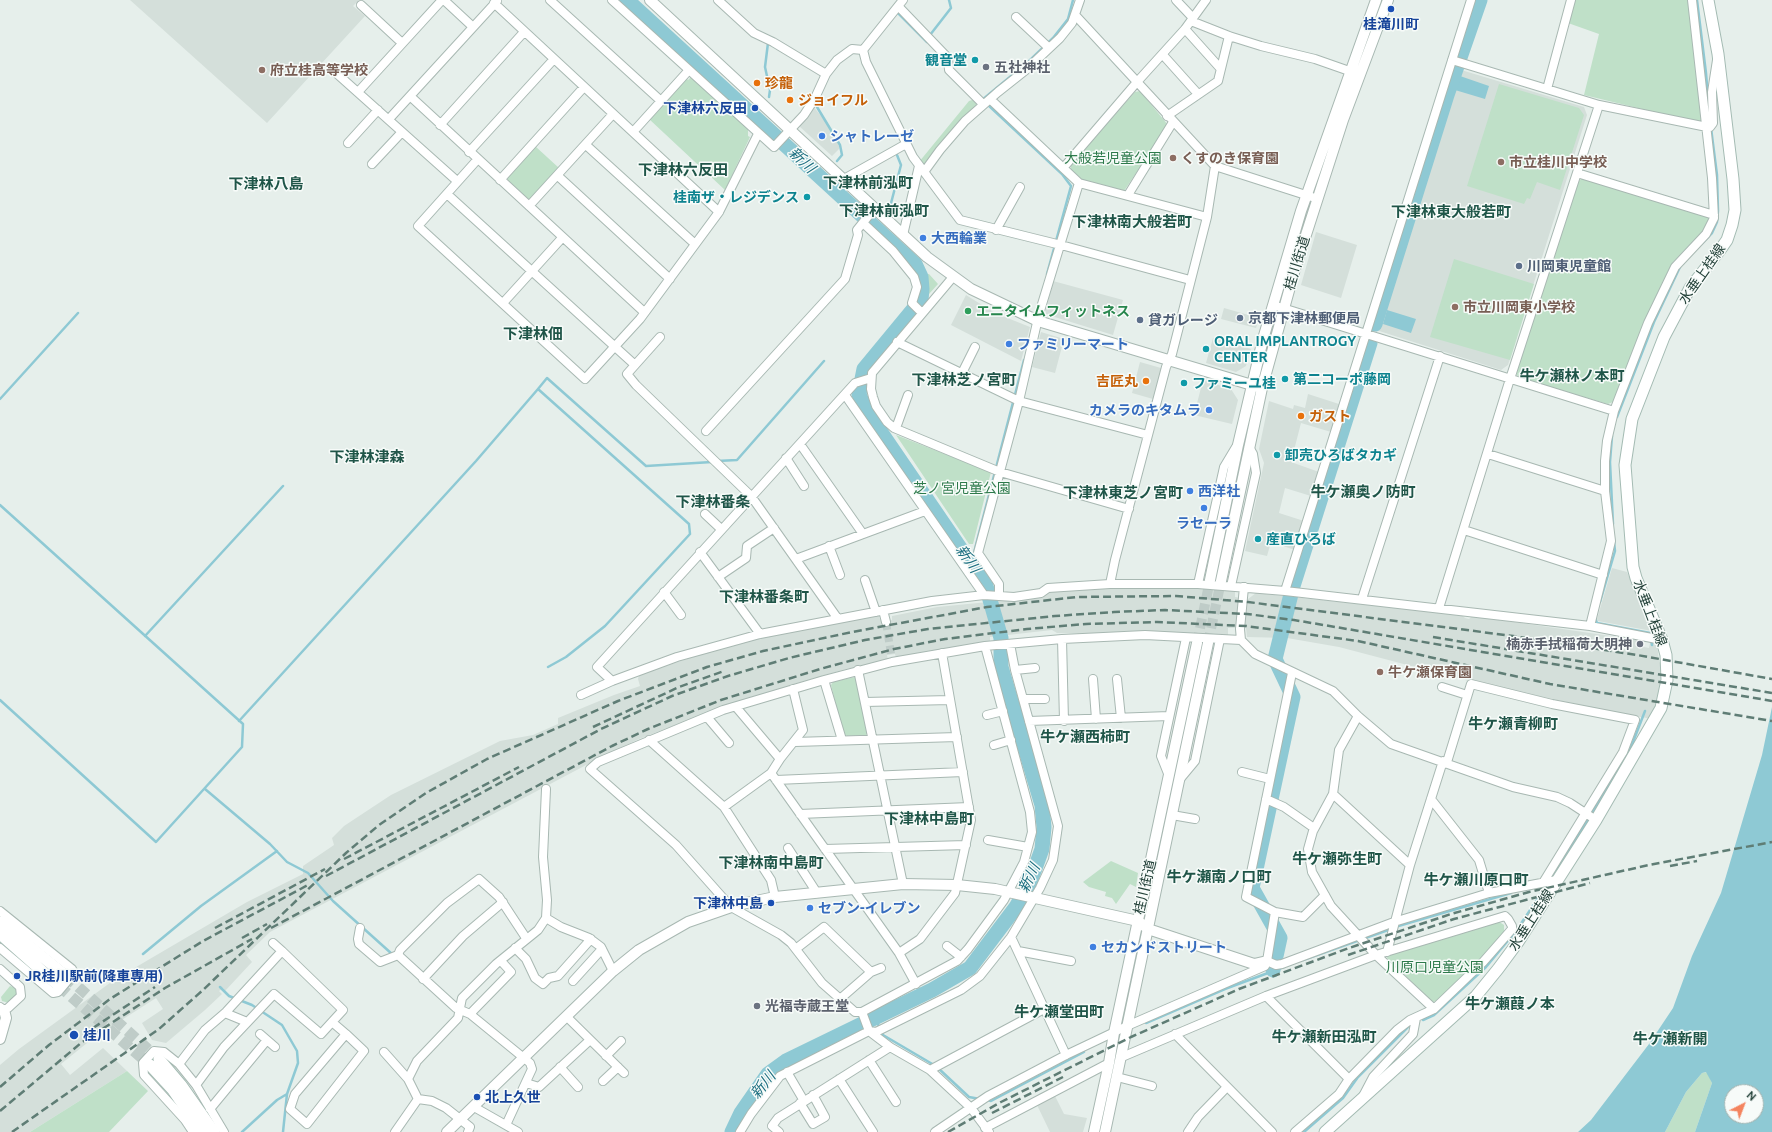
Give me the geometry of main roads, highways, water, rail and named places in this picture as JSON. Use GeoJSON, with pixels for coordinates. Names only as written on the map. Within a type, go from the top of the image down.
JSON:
{"type":"FeatureCollection","features":[{"type":"Feature","properties":{"kind":"main road","name":"水垂上桂線"},"geometry":{"type":"LineString","coordinates":[[1325,1132],[1476,996],[1518,942],[1557,880],[1591,817],[1662,708],[1666,680],[1666,655],[1656,639],[1633,567],[1625,465],[1632,419],[1664,337],[1690,288],[1727,240],[1735,210],[1734,179],[1718,54],[1708,0]]}},
{"type":"Feature","properties":{"kind":"main road"},"geometry":{"type":"LineString","coordinates":[[0,922],[66,976]]}},
{"type":"Feature","properties":{"kind":"main road"},"geometry":{"type":"LineString","coordinates":[[0,934],[58,986]]}},
{"type":"Feature","properties":{"kind":"main road"},"geometry":{"type":"LineString","coordinates":[[202,1132],[155,1062],[181,1085],[214,1132]]}},
{"type":"Feature","properties":{"kind":"water"},"geometry":{"type":"Polygon","coordinates":[[[1460,76],[1489,86],[1485,99],[1455,90],[1460,76]]]}},
{"type":"Feature","properties":{"kind":"water"},"geometry":{"type":"Polygon","coordinates":[[[1387,310],[1416,319],[1411,333],[1383,324],[1387,310]]]}},
{"type":"Feature","properties":{"kind":"water"},"geometry":{"type":"Polygon","coordinates":[[[1772,707],[1772,1132],[1695,1132],[1712,1083],[1706,1072],[1702,1073],[1686,1092],[1665,1132],[1578,1132],[1591,1120],[1649,1044],[1673,1008],[1692,956],[1721,893],[1762,755],[1772,707]]]}},
{"type":"Feature","properties":{"kind":"waterway","name":"新川"},"geometry":{"type":"LineString","coordinates":[[627,0],[915,264],[921,277],[921,300],[864,369],[859,394],[865,409],[986,586],[1001,638],[1001,667],[1042,805],[1044,827],[1042,849],[1029,885],[1016,907],[970,968],[932,990],[786,1061],[768,1074],[741,1113],[732,1132]]}},
{"type":"Feature","properties":{"kind":"waterway"},"geometry":{"type":"LineString","coordinates":[[930,35],[951,8],[949,0]]}},
{"type":"Feature","properties":{"kind":"waterway"},"geometry":{"type":"LineString","coordinates":[[982,100],[1028,62],[1053,38],[1068,19],[1073,0]]}},
{"type":"Feature","properties":{"kind":"waterway"},"geometry":{"type":"LineString","coordinates":[[1375,324],[1447,95],[1480,0]]}},
{"type":"Feature","properties":{"kind":"waterway"},"geometry":{"type":"LineString","coordinates":[[1697,0],[1709,109]]}},
{"type":"Feature","properties":{"kind":"waterway"},"geometry":{"type":"LineString","coordinates":[[897,12],[927,42]]}},
{"type":"Feature","properties":{"kind":"waterway"},"geometry":{"type":"LineString","coordinates":[[768,43],[765,67],[770,90],[769,97]]}},
{"type":"Feature","properties":{"kind":"waterway"},"geometry":{"type":"LineString","coordinates":[[987,104],[1062,174],[1071,186],[1047,274]]}},
{"type":"Feature","properties":{"kind":"waterway"},"geometry":{"type":"LineString","coordinates":[[817,107],[840,145],[842,155],[837,161]]}},
{"type":"Feature","properties":{"kind":"waterway"},"geometry":{"type":"LineString","coordinates":[[1702,243],[1712,233],[1717,222],[1718,211],[1717,175],[1711,128]]}},
{"type":"Feature","properties":{"kind":"waterway"},"geometry":{"type":"LineString","coordinates":[[890,207],[901,165],[897,155]]}},
{"type":"Feature","properties":{"kind":"waterway"},"geometry":{"type":"LineString","coordinates":[[1617,417],[1654,322],[1680,267]]}},
{"type":"Feature","properties":{"kind":"waterway"},"geometry":{"type":"LineString","coordinates":[[0,399],[78,313]]}},
{"type":"Feature","properties":{"kind":"waterway"},"geometry":{"type":"LineString","coordinates":[[1273,970],[1280,938],[1252,888],[1293,697],[1275,659],[1293,586],[1370,343]]}},
{"type":"Feature","properties":{"kind":"waterway"},"geometry":{"type":"LineString","coordinates":[[971,564],[1024,360]]}},
{"type":"Feature","properties":{"kind":"waterway"},"geometry":{"type":"LineString","coordinates":[[717,461],[737,460],[824,361]]}},
{"type":"Feature","properties":{"kind":"waterway"},"geometry":{"type":"LineString","coordinates":[[538,389],[547,378],[646,466],[712,462]]}},
{"type":"Feature","properties":{"kind":"waterway"},"geometry":{"type":"LineString","coordinates":[[239,721],[476,461],[538,389],[689,524],[690,534],[605,626],[566,657],[548,667]]}},
{"type":"Feature","properties":{"kind":"waterway"},"geometry":{"type":"LineString","coordinates":[[1612,436],[1610,462],[1613,524]]}},
{"type":"Feature","properties":{"kind":"waterway"},"geometry":{"type":"LineString","coordinates":[[145,636],[283,486]]}},
{"type":"Feature","properties":{"kind":"waterway"},"geometry":{"type":"LineString","coordinates":[[0,505],[243,724],[242,747],[156,842],[0,700]]}},
{"type":"Feature","properties":{"kind":"waterway"},"geometry":{"type":"LineString","coordinates":[[1600,602],[1615,551],[1614,541]]}},
{"type":"Feature","properties":{"kind":"waterway"},"geometry":{"type":"LineString","coordinates":[[1595,618],[1597,623],[1650,633],[1652,645]]}},
{"type":"Feature","properties":{"kind":"waterway"},"geometry":{"type":"LineString","coordinates":[[1628,755],[1645,711]]}},
{"type":"Feature","properties":{"kind":"waterway"},"geometry":{"type":"LineString","coordinates":[[1551,879],[1624,761]]}},
{"type":"Feature","properties":{"kind":"waterway"},"geometry":{"type":"LineString","coordinates":[[205,789],[270,844],[287,862],[308,873],[333,901],[392,954]]}},
{"type":"Feature","properties":{"kind":"waterway"},"geometry":{"type":"LineString","coordinates":[[143,954],[201,906],[277,851]]}},
{"type":"Feature","properties":{"kind":"waterway"},"geometry":{"type":"LineString","coordinates":[[1423,1020],[1434,1015],[1486,967],[1516,931],[1547,885]]}},
{"type":"Feature","properties":{"kind":"waterway"},"geometry":{"type":"LineString","coordinates":[[1395,927],[1511,893]]}},
{"type":"Feature","properties":{"kind":"waterway"},"geometry":{"type":"LineString","coordinates":[[1303,960],[1391,929]]}},
{"type":"Feature","properties":{"kind":"waterway"},"geometry":{"type":"LineString","coordinates":[[1146,1023],[1225,989],[1284,967]]}},
{"type":"Feature","properties":{"kind":"waterway"},"geometry":{"type":"LineString","coordinates":[[220,987],[229,996],[252,1005],[282,1025],[297,1051],[298,1063],[287,1094],[283,1132]]}},
{"type":"Feature","properties":{"kind":"waterway"},"geometry":{"type":"LineString","coordinates":[[875,1018],[883,1035],[934,1065]]}},
{"type":"Feature","properties":{"kind":"waterway"},"geometry":{"type":"LineString","coordinates":[[1304,1132],[1343,1098],[1358,1077],[1409,1026]]}},
{"type":"Feature","properties":{"kind":"waterway"},"geometry":{"type":"LineString","coordinates":[[987,1100],[991,1101],[1084,1052]]}},
{"type":"Feature","properties":{"kind":"waterway"},"geometry":{"type":"LineString","coordinates":[[938,1068],[969,1097],[980,1099]]}},
{"type":"Feature","properties":{"kind":"waterway"},"geometry":{"type":"LineString","coordinates":[[242,1132],[277,1100],[287,1094]]}},
{"type":"Feature","properties":{"kind":"tunnel"},"geometry":{"type":"LineString","coordinates":[[1197,643],[1210,580]]}},
{"type":"Feature","properties":{"kind":"tunnel"},"geometry":{"type":"LineString","coordinates":[[1208,643],[1221,581]]}},
{"type":"Feature","properties":{"kind":"tunnel"},"geometry":{"type":"LineString","coordinates":[[886,622],[891,654]]}},
{"type":"Feature","properties":{"kind":"tunnel"},"geometry":{"type":"LineString","coordinates":[[66,976],[159,1059]]}},
{"type":"Feature","properties":{"kind":"tunnel"},"geometry":{"type":"LineString","coordinates":[[59,986],[150,1065]]}},
{"type":"Feature","properties":{"kind":"railway"},"geometry":{"type":"LineString","coordinates":[[12,1132],[159,1029],[203,990],[346,853],[379,825],[426,793],[487,759],[618,701],[707,667],[763,651],[852,632],[987,607],[1077,597],[1176,596],[1248,602],[1513,636],[1637,655],[1772,679]]}},
{"type":"Feature","properties":{"kind":"railway"},"geometry":{"type":"LineString","coordinates":[[326,876],[601,729],[672,696],[728,676],[789,658],[865,640],[928,629],[1055,616],[1114,612],[1165,610],[1247,614],[1294,620],[1772,701]]}},
{"type":"Feature","properties":{"kind":"railway"},"geometry":{"type":"LineString","coordinates":[[271,928],[612,746],[648,729],[721,700],[820,669],[894,649],[945,639],[1027,629],[1086,624],[1157,622],[1246,626],[1358,641],[1550,684],[1772,721]]}},
{"type":"Feature","properties":{"kind":"railway"},"geometry":{"type":"LineString","coordinates":[[1433,637],[1772,693]]}},
{"type":"Feature","properties":{"kind":"railway"},"geometry":{"type":"LineString","coordinates":[[593,727],[679,687],[724,671]]}},
{"type":"Feature","properties":{"kind":"railway"},"geometry":{"type":"LineString","coordinates":[[344,859],[519,767]]}},
{"type":"Feature","properties":{"kind":"railway"},"geometry":{"type":"LineString","coordinates":[[948,1132],[1001,1102],[1131,1037],[1239,989],[1349,948],[1451,914],[1529,892],[1649,865],[1772,842]]}},
{"type":"Feature","properties":{"kind":"railway"},"geometry":{"type":"LineString","coordinates":[[1670,866],[1697,861]]}},
{"type":"Feature","properties":{"kind":"railway"},"geometry":{"type":"LineString","coordinates":[[215,928],[325,869]]}},
{"type":"Feature","properties":{"kind":"railway"},"geometry":{"type":"LineString","coordinates":[[1348,955],[1454,919],[1590,883]]}},
{"type":"Feature","properties":{"kind":"railway"},"geometry":{"type":"LineString","coordinates":[[0,1087],[49,1045],[110,999],[203,941],[308,885]]}},
{"type":"Feature","properties":{"kind":"railway"},"geometry":{"type":"LineString","coordinates":[[242,938],[267,924]]}},
{"type":"Feature","properties":{"kind":"railway"},"geometry":{"type":"LineString","coordinates":[[0,1111],[81,1043],[165,988],[252,939]]}},
{"type":"Feature","properties":{"kind":"railway"},"geometry":{"type":"LineString","coordinates":[[93,1028],[155,987]]}},
{"type":"Feature","properties":{"kind":"railway"},"geometry":{"type":"LineString","coordinates":[[992,1113],[1063,1077]]}},
{"type":"Feature","properties":{"kind":"place","name":"桂滝川町"},"geometry":{"type":"Point","coordinates":[1391,9]}},
{"type":"Feature","properties":{"kind":"place","name":"観音堂"},"geometry":{"type":"Point","coordinates":[975,60]}},
{"type":"Feature","properties":{"kind":"place","name":"五社神社"},"geometry":{"type":"Point","coordinates":[986,67]}},
{"type":"Feature","properties":{"kind":"place","name":"府立桂高等学校"},"geometry":{"type":"Point","coordinates":[262,70]}},
{"type":"Feature","properties":{"kind":"place","name":"珍龍"},"geometry":{"type":"Point","coordinates":[757,83]}},
{"type":"Feature","properties":{"kind":"place","name":"ジョイフル"},"geometry":{"type":"Point","coordinates":[790,100]}},
{"type":"Feature","properties":{"kind":"place","name":"下津林六反田"},"geometry":{"type":"Point","coordinates":[755,108]}},
{"type":"Feature","properties":{"kind":"place","name":"シャトレーゼ"},"geometry":{"type":"Point","coordinates":[822,136]}},
{"type":"Feature","properties":{"kind":"place","name":"くすのき保育園"},"geometry":{"type":"Point","coordinates":[1173,158]}},
{"type":"Feature","properties":{"kind":"place","name":"市立桂川中学校"},"geometry":{"type":"Point","coordinates":[1501,162]}},
{"type":"Feature","properties":{"kind":"place","name":"桂南ザ・レジデンス"},"geometry":{"type":"Point","coordinates":[807,197]}},
{"type":"Feature","properties":{"kind":"place","name":"大西輪業"},"geometry":{"type":"Point","coordinates":[923,238]}},
{"type":"Feature","properties":{"kind":"place","name":"川岡東児童館"},"geometry":{"type":"Point","coordinates":[1519,266]}},
{"type":"Feature","properties":{"kind":"place","name":"市立川岡東小学校"},"geometry":{"type":"Point","coordinates":[1455,307]}},
{"type":"Feature","properties":{"kind":"place","name":"エニタイムフィットネス"},"geometry":{"type":"Point","coordinates":[968,311]}},
{"type":"Feature","properties":{"kind":"place","name":"京都下津林郵便局"},"geometry":{"type":"Point","coordinates":[1240,318]}},
{"type":"Feature","properties":{"kind":"place","name":"貸ガレージ"},"geometry":{"type":"Point","coordinates":[1140,320]}},
{"type":"Feature","properties":{"kind":"place","name":"ファミリーマート"},"geometry":{"type":"Point","coordinates":[1009,344]}},
{"type":"Feature","properties":{"kind":"place","name":"ORAL IMPLANTROGY CENTER"},"geometry":{"type":"Point","coordinates":[1206,349]}},
{"type":"Feature","properties":{"kind":"place","name":"第二コーポ藤岡"},"geometry":{"type":"Point","coordinates":[1285,379]}},
{"type":"Feature","properties":{"kind":"place","name":"吉匠丸"},"geometry":{"type":"Point","coordinates":[1146,381]}},
{"type":"Feature","properties":{"kind":"place","name":"ファミーユ桂"},"geometry":{"type":"Point","coordinates":[1184,383]}},
{"type":"Feature","properties":{"kind":"place","name":"カメラのキタムラ"},"geometry":{"type":"Point","coordinates":[1209,410]}},
{"type":"Feature","properties":{"kind":"place","name":"ガスト"},"geometry":{"type":"Point","coordinates":[1301,416]}},
{"type":"Feature","properties":{"kind":"place","name":"卸売ひろばタカギ"},"geometry":{"type":"Point","coordinates":[1277,455]}},
{"type":"Feature","properties":{"kind":"place","name":"西洋社"},"geometry":{"type":"Point","coordinates":[1190,491]}},
{"type":"Feature","properties":{"kind":"place","name":"ラセーラ"},"geometry":{"type":"Point","coordinates":[1204,508]}},
{"type":"Feature","properties":{"kind":"place","name":"産直ひろば"},"geometry":{"type":"Point","coordinates":[1258,539]}},
{"type":"Feature","properties":{"kind":"place","name":"楠赤手拭稲荷大明神"},"geometry":{"type":"Point","coordinates":[1640,644]}},
{"type":"Feature","properties":{"kind":"place","name":"牛ケ瀬保育園"},"geometry":{"type":"Point","coordinates":[1380,672]}},
{"type":"Feature","properties":{"kind":"place","name":"下津林中島"},"geometry":{"type":"Point","coordinates":[771,903]}},
{"type":"Feature","properties":{"kind":"place","name":"セブン-イレブン"},"geometry":{"type":"Point","coordinates":[810,908]}},
{"type":"Feature","properties":{"kind":"place","name":"セカンドストリート"},"geometry":{"type":"Point","coordinates":[1093,947]}},
{"type":"Feature","properties":{"kind":"place","name":"JR桂川駅前(降車専用)"},"geometry":{"type":"Point","coordinates":[17,976]}},
{"type":"Feature","properties":{"kind":"place","name":"光福寺蔵王堂"},"geometry":{"type":"Point","coordinates":[757,1006]}},
{"type":"Feature","properties":{"kind":"place","name":"桂川"},"geometry":{"type":"Point","coordinates":[74,1035]}},
{"type":"Feature","properties":{"kind":"place","name":"北上久世"},"geometry":{"type":"Point","coordinates":[477,1097]}},
{"type":"Feature","properties":{"kind":"district","name":"下津林六反田"},"geometry":{"type":"Point","coordinates":[683,170]}},
{"type":"Feature","properties":{"kind":"district","name":"下津林前泓町"},"geometry":{"type":"Point","coordinates":[868,183]}},
{"type":"Feature","properties":{"kind":"district","name":"下津林八島"},"geometry":{"type":"Point","coordinates":[266,184]}},
{"type":"Feature","properties":{"kind":"district","name":"下津林前泓町"},"geometry":{"type":"Point","coordinates":[884,211]}},
{"type":"Feature","properties":{"kind":"district","name":"下津林東大般若町"},"geometry":{"type":"Point","coordinates":[1451,212]}},
{"type":"Feature","properties":{"kind":"district","name":"下津林南大般若町"},"geometry":{"type":"Point","coordinates":[1132,222]}},
{"type":"Feature","properties":{"kind":"district","name":"下津林佃"},"geometry":{"type":"Point","coordinates":[533,334]}},
{"type":"Feature","properties":{"kind":"district","name":"牛ケ瀬林ノ本町"},"geometry":{"type":"Point","coordinates":[1572,376]}},
{"type":"Feature","properties":{"kind":"district","name":"下津林芝ノ宮町"},"geometry":{"type":"Point","coordinates":[964,380]}},
{"type":"Feature","properties":{"kind":"district","name":"下津林津森"},"geometry":{"type":"Point","coordinates":[367,457]}},
{"type":"Feature","properties":{"kind":"district","name":"牛ケ瀬奥ノ防町"},"geometry":{"type":"Point","coordinates":[1363,492]}},
{"type":"Feature","properties":{"kind":"district","name":"下津林東芝ノ宮町"},"geometry":{"type":"Point","coordinates":[1123,493]}},
{"type":"Feature","properties":{"kind":"district","name":"下津林番条"},"geometry":{"type":"Point","coordinates":[713,502]}},
{"type":"Feature","properties":{"kind":"district","name":"下津林番条町"},"geometry":{"type":"Point","coordinates":[764,597]}},
{"type":"Feature","properties":{"kind":"district","name":"牛ケ瀬青柳町"},"geometry":{"type":"Point","coordinates":[1513,724]}},
{"type":"Feature","properties":{"kind":"district","name":"牛ケ瀬西柿町"},"geometry":{"type":"Point","coordinates":[1085,737]}},
{"type":"Feature","properties":{"kind":"district","name":"下津林中島町"},"geometry":{"type":"Point","coordinates":[929,819]}},
{"type":"Feature","properties":{"kind":"district","name":"牛ケ瀬弥生町"},"geometry":{"type":"Point","coordinates":[1337,859]}},
{"type":"Feature","properties":{"kind":"district","name":"下津林南中島町"},"geometry":{"type":"Point","coordinates":[771,863]}},
{"type":"Feature","properties":{"kind":"district","name":"牛ケ瀬南ノ口町"},"geometry":{"type":"Point","coordinates":[1219,877]}},
{"type":"Feature","properties":{"kind":"district","name":"牛ケ瀬川原口町"},"geometry":{"type":"Point","coordinates":[1476,880]}},
{"type":"Feature","properties":{"kind":"district","name":"牛ケ瀬葭ノ本"},"geometry":{"type":"Point","coordinates":[1510,1004]}},
{"type":"Feature","properties":{"kind":"district","name":"牛ケ瀬堂田町"},"geometry":{"type":"Point","coordinates":[1059,1012]}},
{"type":"Feature","properties":{"kind":"district","name":"牛ケ瀬新田泓町"},"geometry":{"type":"Point","coordinates":[1324,1037]}},
{"type":"Feature","properties":{"kind":"district","name":"牛ケ瀬新開"},"geometry":{"type":"Point","coordinates":[1670,1039]}},
{"type":"Feature","properties":{"kind":"park label","name":"大般若児童公園"},"geometry":{"type":"Point","coordinates":[1113,158]}},
{"type":"Feature","properties":{"kind":"park label","name":"芝ノ宮児童公園"},"geometry":{"type":"Point","coordinates":[962,488]}},
{"type":"Feature","properties":{"kind":"park label","name":"川原口児童公園"},"geometry":{"type":"Point","coordinates":[1435,967]}}]}
